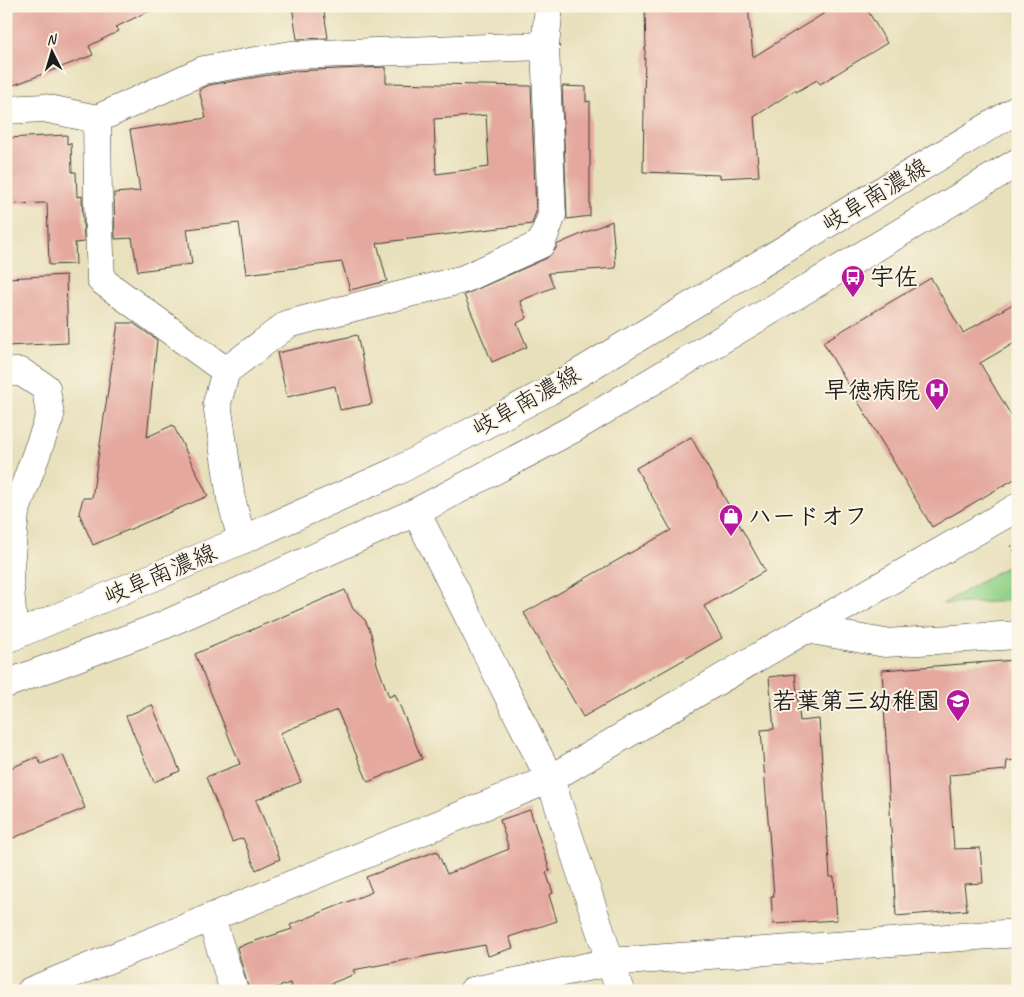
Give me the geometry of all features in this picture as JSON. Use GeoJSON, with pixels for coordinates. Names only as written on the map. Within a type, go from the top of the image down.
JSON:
{"type":"FeatureCollection","features":[{"type":"Feature","properties":{"kind":"street"},"geometry":{"type":"LineString","coordinates":[[242,540],[230,498],[217,403],[226,371],[288,324],[464,279],[541,244],[552,215],[545,46],[549,6]]}},
{"type":"Feature","properties":{"kind":"street"},"geometry":{"type":"LineString","coordinates":[[6,110],[44,108],[97,120],[204,70],[291,55],[545,46]]}},
{"type":"Feature","properties":{"kind":"street","name":"岐阜南濃線"},"geometry":{"type":"LineString","coordinates":[[10,637],[242,540],[397,472],[548,391],[1018,110]]}},
{"type":"Feature","properties":{"kind":"street"},"geometry":{"type":"LineString","coordinates":[[97,120],[101,280],[226,371]]}},
{"type":"Feature","properties":{"kind":"street","name":"岐阜南濃線"},"geometry":{"type":"LineString","coordinates":[[6,684],[164,625],[416,512],[571,430],[1018,162]]}},
{"type":"Feature","properties":{"kind":"street"},"geometry":{"type":"LineString","coordinates":[[6,372],[21,372],[46,388],[50,416],[15,513],[9,577],[10,637]]}},
{"type":"Feature","properties":{"kind":"street"},"geometry":{"type":"LineString","coordinates":[[31,991],[550,779],[806,628],[1018,507]]}},
{"type":"Feature","properties":{"kind":"street"},"geometry":{"type":"LineString","coordinates":[[416,512],[550,779],[620,991]]}},
{"type":"Feature","properties":{"kind":"street"},"geometry":{"type":"LineString","coordinates":[[806,628],[886,643],[1018,635]]}},
{"type":"Feature","properties":{"kind":"street"},"geometry":{"type":"LineString","coordinates":[[210,918],[234,991]]}},
{"type":"Feature","properties":{"kind":"street"},"geometry":{"type":"LineString","coordinates":[[473,991],[610,962],[1018,933]]}},
{"type":"Feature","properties":{"kind":"green space"},"geometry":{"type":"Polygon","coordinates":[[[1018,560],[1018,601],[942,604],[1018,560]]]}},
{"type":"Feature","properties":{"kind":"building"},"geometry":{"type":"Polygon","coordinates":[[[6,6],[159,6],[116,27],[119,31],[89,46],[93,55],[14,85],[6,63],[6,6]]]}},
{"type":"Feature","properties":{"kind":"building"},"geometry":{"type":"Polygon","coordinates":[[[292,6],[323,6],[328,38],[297,39],[292,6]]]}},
{"type":"Feature","properties":{"kind":"building"},"geometry":{"type":"Polygon","coordinates":[[[647,6],[748,6],[753,57],[836,6],[865,6],[887,43],[820,84],[817,80],[796,92],[795,90],[754,117],[759,176],[720,178],[720,175],[643,172],[645,11],[647,11],[647,6]]]}},
{"type":"Feature","properties":{"kind":"building"},"geometry":{"type":"Polygon","coordinates":[[[386,67],[386,83],[531,86],[536,212],[532,224],[377,243],[387,281],[350,290],[342,262],[246,274],[239,223],[187,229],[192,264],[138,271],[132,238],[115,239],[114,193],[140,191],[130,130],[206,118],[199,90],[209,85],[293,71],[386,67]],[[486,115],[434,119],[436,174],[489,167],[486,115]]]}},
{"type":"Feature","properties":{"kind":"building"},"geometry":{"type":"Polygon","coordinates":[[[562,86],[586,87],[586,102],[590,101],[590,216],[567,219],[562,86]]]}},
{"type":"Feature","properties":{"kind":"building"},"geometry":{"type":"Polygon","coordinates":[[[67,135],[67,144],[71,143],[72,172],[76,172],[77,197],[82,196],[84,242],[75,243],[76,264],[49,265],[47,203],[6,204],[6,138],[67,135]]]}},
{"type":"Feature","properties":{"kind":"building"},"geometry":{"type":"Polygon","coordinates":[[[612,221],[616,268],[548,273],[554,287],[520,301],[527,318],[517,323],[527,347],[492,362],[464,295],[547,258],[558,244],[612,221]]]}},
{"type":"Feature","properties":{"kind":"building"},"geometry":{"type":"Polygon","coordinates":[[[66,275],[68,343],[6,346],[6,278],[66,275]]]}},
{"type":"Feature","properties":{"kind":"building","name":"早徳病院"},"geometry":{"type":"Polygon","coordinates":[[[931,278],[963,333],[1018,301],[1018,341],[980,363],[1018,427],[1018,477],[932,527],[823,342],[931,278]]]}},
{"type":"Feature","properties":{"kind":"building"},"geometry":{"type":"Polygon","coordinates":[[[118,323],[133,323],[157,340],[147,437],[173,425],[208,496],[93,545],[79,513],[83,498],[92,498],[118,323]]]}},
{"type":"Feature","properties":{"kind":"building"},"geometry":{"type":"Polygon","coordinates":[[[357,335],[372,404],[340,410],[335,386],[287,397],[277,353],[357,335]]]}},
{"type":"Feature","properties":{"kind":"building"},"geometry":{"type":"Polygon","coordinates":[[[691,437],[765,571],[704,606],[722,638],[583,717],[524,613],[671,530],[636,468],[691,437]]]}},
{"type":"Feature","properties":{"kind":"building"},"geometry":{"type":"Polygon","coordinates":[[[345,590],[353,609],[365,620],[371,633],[377,664],[389,697],[395,694],[422,759],[368,782],[337,710],[280,733],[301,782],[256,800],[280,859],[256,870],[243,838],[232,842],[206,777],[240,764],[195,654],[345,590]]]}},
{"type":"Feature","properties":{"kind":"building"},"geometry":{"type":"Polygon","coordinates":[[[1015,660],[1016,670],[1018,670],[1018,760],[1007,761],[1006,770],[949,775],[954,849],[980,848],[983,883],[964,884],[967,910],[896,916],[882,670],[1015,660]]]}},
{"type":"Feature","properties":{"kind":"building"},"geometry":{"type":"Polygon","coordinates":[[[795,674],[800,721],[819,719],[830,877],[834,877],[837,920],[773,924],[771,896],[774,896],[761,730],[774,729],[769,677],[795,674]]]}},
{"type":"Feature","properties":{"kind":"building"},"geometry":{"type":"Polygon","coordinates":[[[152,705],[180,771],[154,782],[126,716],[152,705]]]}},
{"type":"Feature","properties":{"kind":"building"},"geometry":{"type":"Polygon","coordinates":[[[63,755],[85,808],[6,841],[6,770],[37,757],[41,764],[63,755]]]}},
{"type":"Feature","properties":{"kind":"building"},"geometry":{"type":"Polygon","coordinates":[[[530,810],[550,871],[546,872],[553,893],[549,895],[557,921],[509,937],[513,948],[488,956],[485,945],[353,970],[355,974],[332,983],[335,991],[292,991],[290,983],[265,991],[249,991],[237,947],[292,929],[290,925],[372,892],[366,877],[437,851],[447,874],[509,849],[500,820],[530,810]]]}},
{"type":"Feature","properties":{"kind":"place","name":"宇佐"},"geometry":{"type":"Point","coordinates":[853,298]}},
{"type":"Feature","properties":{"kind":"place","name":"早徳病院"},"geometry":{"type":"Point","coordinates":[937,411]}},
{"type":"Feature","properties":{"kind":"place","name":"ハードオフ"},"geometry":{"type":"Point","coordinates":[731,537]}},
{"type":"Feature","properties":{"kind":"place","name":"若葉第三幼稚園"},"geometry":{"type":"Point","coordinates":[958,722]}}]}
